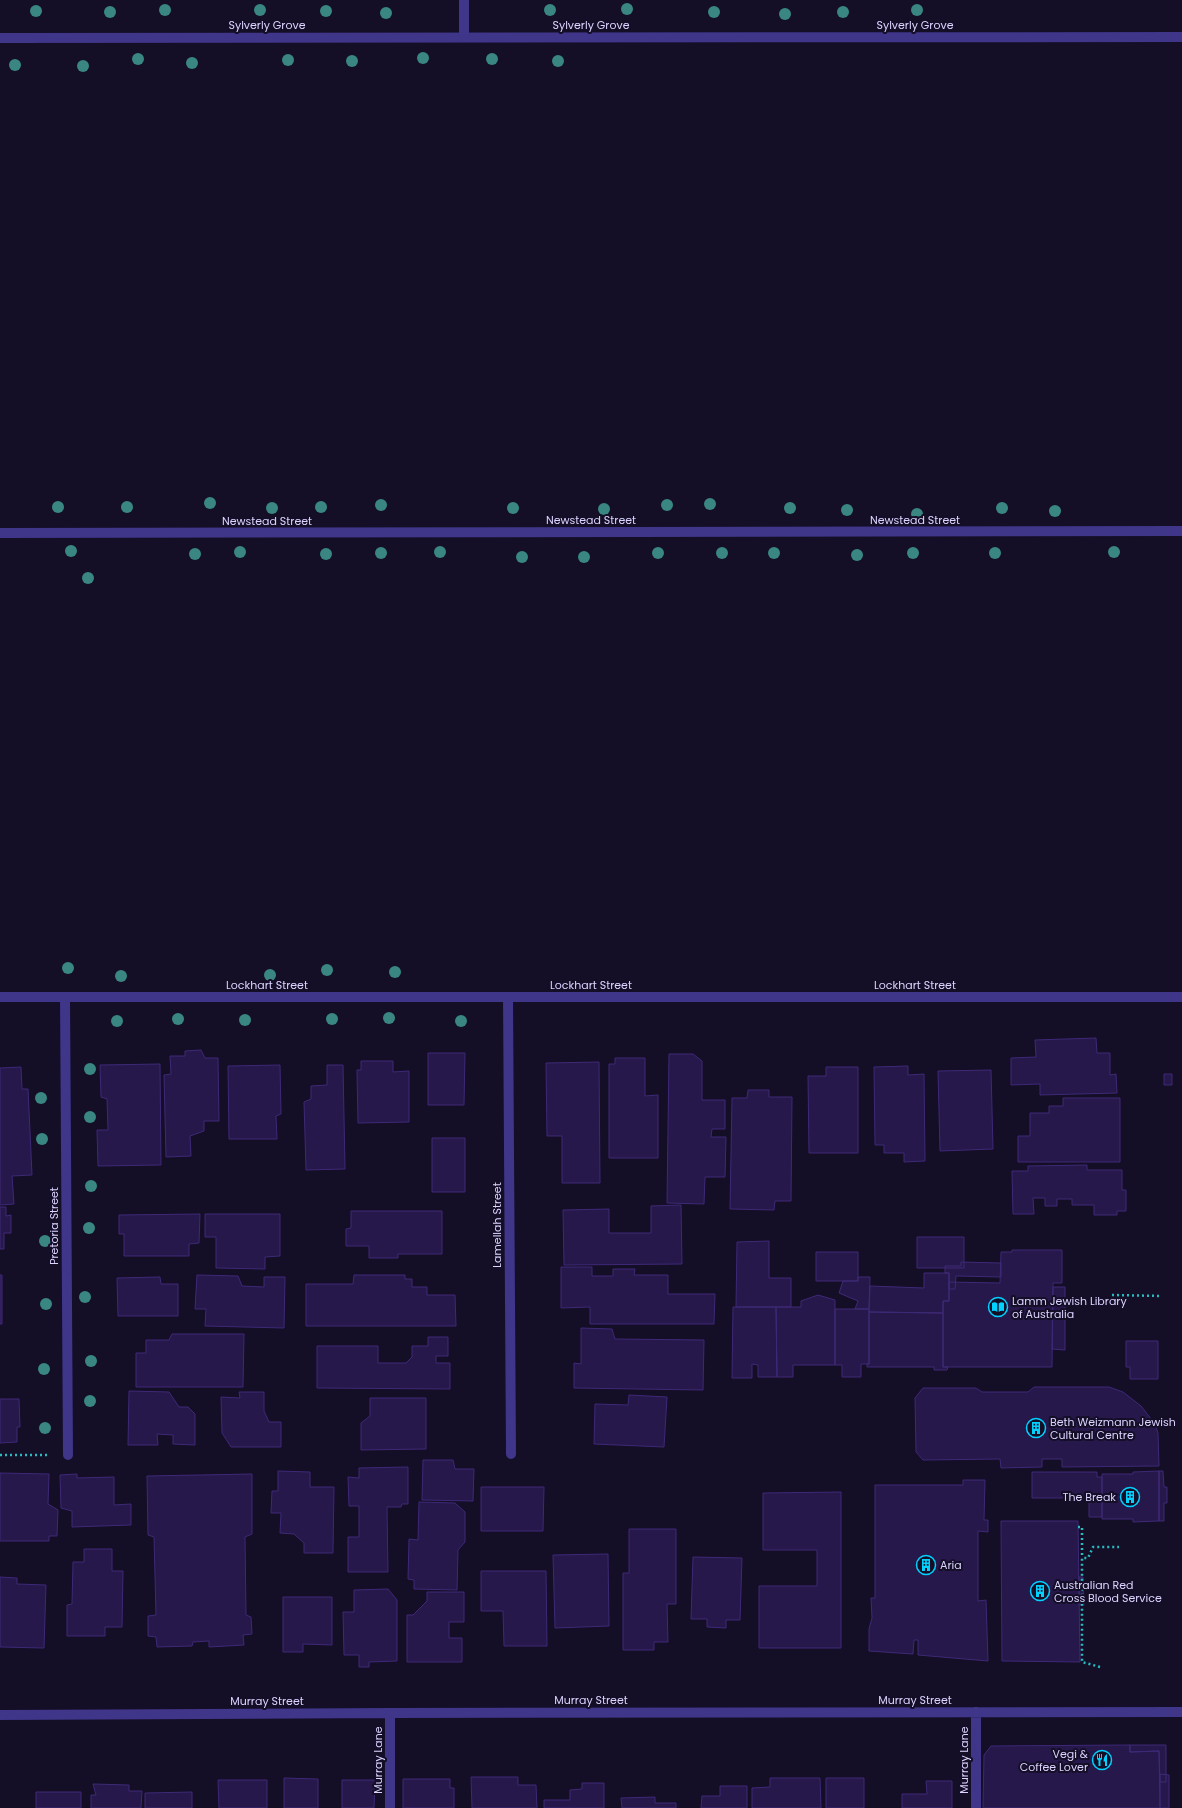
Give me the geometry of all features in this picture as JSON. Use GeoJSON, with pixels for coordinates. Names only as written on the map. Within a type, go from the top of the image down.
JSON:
{"type":"FeatureCollection","features":[{"type":"Feature","properties":{"kind":"street"},"geometry":{"type":"LineString","coordinates":[[464,0],[464,37]]}},
{"type":"Feature","properties":{"kind":"street","name":"Sylverly Grove"},"geometry":{"type":"LineString","coordinates":[[0,38],[1182,37]]}},
{"type":"Feature","properties":{"kind":"street","name":"Newstead Street"},"geometry":{"type":"LineString","coordinates":[[0,533],[1182,531]]}},
{"type":"Feature","properties":{"kind":"street","name":"Lockhart Street"},"geometry":{"type":"LineString","coordinates":[[0,997],[1182,997]]}},
{"type":"Feature","properties":{"kind":"street","name":"Pretoria Street"},"geometry":{"type":"LineString","coordinates":[[65,997],[68,1455]]}},
{"type":"Feature","properties":{"kind":"street","name":"Lamellah Street"},"geometry":{"type":"LineString","coordinates":[[508,997],[511,1454]]}},
{"type":"Feature","properties":{"kind":"street","name":"Murray Lane"},"geometry":{"type":"LineString","coordinates":[[976,1712],[976,1808]]}},
{"type":"Feature","properties":{"kind":"street","name":"Murray Street"},"geometry":{"type":"LineString","coordinates":[[0,1715],[1182,1712]]}},
{"type":"Feature","properties":{"kind":"street","name":"Murray Lane"},"geometry":{"type":"LineString","coordinates":[[390,1713],[390,1808]]}},
{"type":"Feature","properties":{"kind":"path"},"geometry":{"type":"LineString","coordinates":[[1112,1295],[1161,1296]]}},
{"type":"Feature","properties":{"kind":"path"},"geometry":{"type":"LineString","coordinates":[[0,1455],[68,1455]]}},
{"type":"Feature","properties":{"kind":"path"},"geometry":{"type":"LineString","coordinates":[[1078,1527],[1082,1527],[1082,1662],[1100,1666]]}},
{"type":"Feature","properties":{"kind":"path"},"geometry":{"type":"LineString","coordinates":[[1082,1558],[1088,1558],[1093,1547],[1119,1547]]}},
{"type":"Feature","properties":{"kind":"building"},"geometry":{"type":"Polygon","coordinates":[[[1096,1038],[1097,1053],[1110,1053],[1110,1075],[1116,1074],[1117,1093],[1040,1095],[1040,1084],[1011,1085],[1011,1058],[1036,1057],[1035,1040],[1096,1038]]]}},
{"type":"Feature","properties":{"kind":"building"},"geometry":{"type":"Polygon","coordinates":[[[201,1050],[205,1058],[218,1058],[219,1121],[204,1121],[204,1131],[190,1136],[191,1156],[166,1157],[164,1075],[171,1074],[170,1056],[185,1056],[185,1051],[201,1050]]]}},
{"type":"Feature","properties":{"kind":"building"},"geometry":{"type":"Polygon","coordinates":[[[428,1053],[465,1053],[464,1105],[428,1105],[428,1053]]]}},
{"type":"Feature","properties":{"kind":"building"},"geometry":{"type":"Polygon","coordinates":[[[669,1054],[693,1054],[702,1061],[702,1100],[725,1100],[725,1129],[712,1129],[711,1137],[726,1137],[725,1177],[705,1177],[704,1204],[667,1203],[669,1054]]]}},
{"type":"Feature","properties":{"kind":"building"},"geometry":{"type":"Polygon","coordinates":[[[615,1058],[645,1058],[645,1096],[658,1095],[658,1158],[609,1158],[609,1064],[615,1064],[615,1058]]]}},
{"type":"Feature","properties":{"kind":"building"},"geometry":{"type":"Polygon","coordinates":[[[361,1061],[393,1061],[393,1072],[409,1071],[409,1122],[358,1123],[357,1070],[361,1070],[361,1061]]]}},
{"type":"Feature","properties":{"kind":"building"},"geometry":{"type":"Polygon","coordinates":[[[599,1062],[600,1183],[562,1183],[562,1136],[547,1136],[546,1063],[599,1062]]]}},
{"type":"Feature","properties":{"kind":"building"},"geometry":{"type":"Polygon","coordinates":[[[160,1064],[161,1165],[98,1166],[97,1130],[108,1130],[107,1099],[101,1097],[100,1065],[160,1064]]]}},
{"type":"Feature","properties":{"kind":"building"},"geometry":{"type":"Polygon","coordinates":[[[280,1065],[281,1114],[276,1116],[277,1139],[229,1139],[228,1066],[280,1065]]]}},
{"type":"Feature","properties":{"kind":"building"},"geometry":{"type":"Polygon","coordinates":[[[327,1065],[343,1065],[345,1169],[306,1170],[304,1102],[311,1099],[311,1086],[327,1085],[327,1065]]]}},
{"type":"Feature","properties":{"kind":"building"},"geometry":{"type":"Polygon","coordinates":[[[908,1066],[908,1075],[924,1074],[925,1161],[904,1162],[904,1153],[884,1153],[884,1145],[875,1145],[874,1067],[908,1066]]]}},
{"type":"Feature","properties":{"kind":"building"},"geometry":{"type":"Polygon","coordinates":[[[21,1067],[22,1089],[28,1089],[32,1175],[12,1176],[14,1204],[0,1205],[0,1068],[21,1067]]]}},
{"type":"Feature","properties":{"kind":"building"},"geometry":{"type":"Polygon","coordinates":[[[826,1067],[858,1067],[858,1153],[809,1153],[808,1076],[826,1076],[826,1067]]]}},
{"type":"Feature","properties":{"kind":"building"},"geometry":{"type":"Polygon","coordinates":[[[991,1070],[993,1149],[940,1151],[938,1071],[991,1070]]]}},
{"type":"Feature","properties":{"kind":"building"},"geometry":{"type":"Polygon","coordinates":[[[1164,1074],[1172,1074],[1172,1085],[1164,1085],[1164,1074]]]}},
{"type":"Feature","properties":{"kind":"building"},"geometry":{"type":"Polygon","coordinates":[[[748,1090],[769,1090],[769,1097],[792,1097],[791,1201],[775,1201],[774,1210],[730,1209],[732,1098],[747,1098],[748,1090]]]}},
{"type":"Feature","properties":{"kind":"building"},"geometry":{"type":"Polygon","coordinates":[[[1063,1098],[1120,1098],[1120,1162],[1018,1162],[1018,1136],[1030,1136],[1030,1113],[1049,1113],[1049,1106],[1063,1106],[1063,1098]]]}},
{"type":"Feature","properties":{"kind":"building"},"geometry":{"type":"Polygon","coordinates":[[[432,1138],[465,1138],[465,1192],[432,1192],[432,1138]]]}},
{"type":"Feature","properties":{"kind":"building"},"geometry":{"type":"Polygon","coordinates":[[[1087,1165],[1087,1170],[1122,1170],[1122,1190],[1126,1190],[1126,1211],[1117,1211],[1117,1215],[1094,1215],[1094,1205],[1072,1205],[1072,1199],[1057,1199],[1057,1206],[1045,1206],[1045,1198],[1033,1198],[1034,1214],[1013,1214],[1012,1171],[1028,1171],[1028,1166],[1087,1165]]]}},
{"type":"Feature","properties":{"kind":"building"},"geometry":{"type":"Polygon","coordinates":[[[681,1205],[682,1264],[564,1265],[563,1210],[609,1209],[609,1233],[651,1233],[651,1206],[681,1205]]]}},
{"type":"Feature","properties":{"kind":"building"},"geometry":{"type":"Polygon","coordinates":[[[0,1207],[6,1207],[6,1216],[11,1215],[11,1233],[4,1233],[4,1249],[0,1249],[0,1207]]]}},
{"type":"Feature","properties":{"kind":"building"},"geometry":{"type":"Polygon","coordinates":[[[351,1211],[442,1211],[442,1254],[398,1254],[398,1258],[369,1258],[369,1246],[346,1246],[346,1229],[351,1228],[351,1211]]]}},
{"type":"Feature","properties":{"kind":"building"},"geometry":{"type":"Polygon","coordinates":[[[200,1214],[199,1243],[189,1244],[189,1256],[124,1256],[124,1234],[119,1234],[119,1215],[200,1214]]]}},
{"type":"Feature","properties":{"kind":"building"},"geometry":{"type":"Polygon","coordinates":[[[205,1214],[280,1214],[280,1256],[265,1257],[265,1269],[216,1268],[216,1237],[205,1237],[205,1214]]]}},
{"type":"Feature","properties":{"kind":"building"},"geometry":{"type":"Polygon","coordinates":[[[917,1237],[964,1237],[964,1268],[917,1268],[917,1237]]]}},
{"type":"Feature","properties":{"kind":"building"},"geometry":{"type":"Polygon","coordinates":[[[769,1241],[769,1278],[791,1278],[791,1307],[736,1307],[737,1242],[769,1241]]]}},
{"type":"Feature","properties":{"kind":"building","name":"Lamm Jewish Library of Australia"},"geometry":{"type":"Polygon","coordinates":[[[1012,1250],[1062,1250],[1062,1283],[1053,1283],[1052,1367],[943,1367],[943,1301],[949,1301],[949,1282],[1000,1283],[1001,1252],[1012,1252],[1012,1250]]]}},
{"type":"Feature","properties":{"kind":"building"},"geometry":{"type":"Polygon","coordinates":[[[816,1252],[858,1252],[858,1281],[816,1281],[816,1252]]]}},
{"type":"Feature","properties":{"kind":"building"},"geometry":{"type":"Polygon","coordinates":[[[961,1262],[1001,1263],[1001,1277],[956,1276],[955,1289],[949,1289],[949,1273],[945,1273],[945,1266],[961,1266],[961,1262]]]}},
{"type":"Feature","properties":{"kind":"building"},"geometry":{"type":"Polygon","coordinates":[[[561,1267],[592,1267],[592,1276],[613,1276],[613,1269],[635,1269],[634,1275],[668,1275],[668,1294],[715,1294],[714,1324],[590,1324],[590,1307],[561,1308],[561,1267]]]}},
{"type":"Feature","properties":{"kind":"building"},"geometry":{"type":"Polygon","coordinates":[[[924,1273],[949,1273],[949,1301],[943,1301],[943,1313],[869,1312],[870,1286],[924,1288],[924,1273]]]}},
{"type":"Feature","properties":{"kind":"building"},"geometry":{"type":"Polygon","coordinates":[[[0,1275],[2,1275],[2,1324],[0,1324],[0,1275]]]}},
{"type":"Feature","properties":{"kind":"building"},"geometry":{"type":"Polygon","coordinates":[[[197,1275],[238,1276],[242,1286],[264,1287],[264,1277],[285,1277],[284,1328],[205,1326],[206,1309],[195,1309],[197,1275]]]}},
{"type":"Feature","properties":{"kind":"building"},"geometry":{"type":"Polygon","coordinates":[[[354,1275],[405,1275],[405,1279],[412,1279],[412,1287],[427,1287],[427,1295],[455,1295],[456,1326],[306,1326],[306,1284],[353,1284],[354,1275]]]}},
{"type":"Feature","properties":{"kind":"building"},"geometry":{"type":"Polygon","coordinates":[[[160,1277],[161,1284],[178,1284],[178,1316],[118,1316],[117,1278],[160,1277]]]}},
{"type":"Feature","properties":{"kind":"building"},"geometry":{"type":"Polygon","coordinates":[[[858,1277],[870,1277],[869,1309],[855,1309],[858,1301],[839,1293],[843,1281],[858,1281],[858,1277]]]}},
{"type":"Feature","properties":{"kind":"building"},"geometry":{"type":"Polygon","coordinates":[[[1053,1287],[1065,1287],[1065,1350],[1052,1349],[1053,1287]]]}},
{"type":"Feature","properties":{"kind":"building"},"geometry":{"type":"Polygon","coordinates":[[[818,1295],[835,1300],[835,1365],[793,1365],[793,1377],[777,1377],[776,1307],[801,1307],[801,1301],[818,1295]]]}},
{"type":"Feature","properties":{"kind":"building"},"geometry":{"type":"Polygon","coordinates":[[[733,1307],[776,1307],[777,1377],[758,1377],[758,1365],[752,1364],[752,1378],[732,1378],[733,1307]]]}},
{"type":"Feature","properties":{"kind":"building"},"geometry":{"type":"Polygon","coordinates":[[[835,1309],[869,1309],[869,1364],[861,1364],[861,1377],[842,1377],[842,1365],[835,1365],[835,1309]]]}},
{"type":"Feature","properties":{"kind":"building"},"geometry":{"type":"Polygon","coordinates":[[[869,1312],[943,1313],[943,1367],[948,1367],[947,1370],[934,1370],[934,1367],[867,1367],[867,1364],[869,1364],[869,1312]]]}},
{"type":"Feature","properties":{"kind":"building"},"geometry":{"type":"Polygon","coordinates":[[[581,1328],[612,1329],[615,1339],[704,1340],[703,1390],[574,1388],[574,1363],[581,1364],[581,1328]]]}},
{"type":"Feature","properties":{"kind":"building"},"geometry":{"type":"Polygon","coordinates":[[[172,1334],[244,1334],[243,1387],[136,1387],[136,1353],[146,1353],[146,1340],[169,1340],[172,1334]]]}},
{"type":"Feature","properties":{"kind":"building"},"geometry":{"type":"Polygon","coordinates":[[[428,1337],[448,1337],[448,1356],[436,1356],[436,1363],[450,1363],[450,1389],[317,1388],[317,1346],[378,1346],[378,1363],[406,1363],[412,1357],[412,1346],[428,1346],[428,1337]]]}},
{"type":"Feature","properties":{"kind":"building"},"geometry":{"type":"Polygon","coordinates":[[[1126,1341],[1158,1341],[1158,1379],[1130,1379],[1130,1367],[1126,1367],[1126,1341]]]}},
{"type":"Feature","properties":{"kind":"building","name":"Beth Weizmann Jewish Cultural Centre"},"geometry":{"type":"Polygon","coordinates":[[[1034,1387],[1109,1387],[1123,1392],[1141,1406],[1155,1424],[1158,1433],[1159,1466],[1062,1467],[1062,1459],[1042,1459],[1042,1467],[1001,1468],[1000,1459],[923,1460],[916,1452],[915,1398],[923,1388],[976,1388],[982,1392],[1028,1392],[1034,1387]]]}},
{"type":"Feature","properties":{"kind":"building"},"geometry":{"type":"Polygon","coordinates":[[[129,1391],[169,1392],[179,1407],[188,1407],[195,1414],[195,1445],[173,1444],[173,1435],[157,1434],[158,1445],[128,1445],[129,1391]]]}},
{"type":"Feature","properties":{"kind":"building"},"geometry":{"type":"Polygon","coordinates":[[[239,1392],[264,1392],[264,1411],[269,1422],[281,1422],[281,1447],[231,1447],[222,1433],[221,1397],[240,1398],[239,1392]]]}},
{"type":"Feature","properties":{"kind":"building"},"geometry":{"type":"Polygon","coordinates":[[[629,1395],[667,1397],[664,1447],[594,1444],[595,1404],[628,1405],[629,1395]]]}},
{"type":"Feature","properties":{"kind":"building"},"geometry":{"type":"Polygon","coordinates":[[[370,1398],[426,1398],[426,1449],[361,1450],[361,1423],[370,1416],[370,1398]]]}},
{"type":"Feature","properties":{"kind":"building"},"geometry":{"type":"Polygon","coordinates":[[[0,1399],[19,1399],[20,1427],[17,1427],[17,1442],[0,1443],[0,1399]]]}},
{"type":"Feature","properties":{"kind":"building"},"geometry":{"type":"Polygon","coordinates":[[[423,1460],[453,1460],[455,1469],[474,1469],[473,1501],[422,1500],[423,1460]]]}},
{"type":"Feature","properties":{"kind":"building"},"geometry":{"type":"Polygon","coordinates":[[[408,1467],[408,1504],[402,1504],[401,1507],[387,1507],[388,1572],[348,1572],[348,1537],[359,1537],[359,1506],[349,1506],[348,1477],[359,1478],[359,1468],[408,1467]]]}},
{"type":"Feature","properties":{"kind":"building"},"geometry":{"type":"Polygon","coordinates":[[[278,1471],[310,1472],[310,1487],[334,1487],[333,1553],[304,1553],[304,1543],[294,1534],[280,1533],[281,1513],[271,1513],[272,1491],[278,1491],[278,1471]]]}},
{"type":"Feature","properties":{"kind":"building","name":"The Break"},"geometry":{"type":"Polygon","coordinates":[[[1159,1471],[1159,1521],[1133,1522],[1133,1519],[1102,1519],[1102,1474],[1133,1474],[1133,1472],[1159,1471]]]}},
{"type":"Feature","properties":{"kind":"building"},"geometry":{"type":"Polygon","coordinates":[[[1159,1471],[1163,1471],[1164,1487],[1167,1487],[1167,1503],[1164,1503],[1164,1521],[1159,1521],[1159,1471]]]}},
{"type":"Feature","properties":{"kind":"building"},"geometry":{"type":"Polygon","coordinates":[[[1032,1472],[1097,1472],[1097,1477],[1102,1477],[1102,1517],[1089,1517],[1089,1498],[1032,1498],[1032,1472]]]}},
{"type":"Feature","properties":{"kind":"building"},"geometry":{"type":"Polygon","coordinates":[[[0,1473],[49,1474],[48,1504],[58,1510],[57,1536],[49,1536],[49,1541],[0,1541],[0,1473]]]}},
{"type":"Feature","properties":{"kind":"building"},"geometry":{"type":"Polygon","coordinates":[[[77,1474],[77,1478],[114,1477],[114,1505],[131,1504],[131,1525],[72,1527],[72,1511],[61,1508],[60,1475],[77,1474]]]}},
{"type":"Feature","properties":{"kind":"building"},"geometry":{"type":"Polygon","coordinates":[[[252,1474],[252,1534],[245,1537],[246,1615],[251,1617],[252,1634],[243,1635],[244,1645],[209,1647],[209,1641],[193,1642],[192,1646],[157,1647],[156,1637],[148,1636],[148,1616],[156,1615],[154,1537],[148,1535],[147,1476],[252,1474]]]}},
{"type":"Feature","properties":{"kind":"building","name":"Aria"},"geometry":{"type":"Polygon","coordinates":[[[963,1480],[985,1480],[984,1520],[988,1520],[988,1532],[978,1531],[978,1601],[986,1600],[988,1661],[918,1655],[918,1640],[914,1640],[913,1654],[869,1651],[869,1629],[872,1618],[871,1598],[875,1598],[875,1485],[963,1485],[963,1480]]]}},
{"type":"Feature","properties":{"kind":"building"},"geometry":{"type":"Polygon","coordinates":[[[481,1487],[544,1487],[543,1531],[481,1531],[481,1487]]]}},
{"type":"Feature","properties":{"kind":"building"},"geometry":{"type":"Polygon","coordinates":[[[841,1492],[841,1648],[759,1648],[759,1586],[817,1586],[817,1550],[763,1550],[763,1493],[841,1492]]]}},
{"type":"Feature","properties":{"kind":"building"},"geometry":{"type":"Polygon","coordinates":[[[419,1502],[455,1503],[465,1512],[465,1542],[458,1550],[457,1590],[414,1589],[414,1580],[408,1579],[409,1539],[418,1540],[419,1502]]]}},
{"type":"Feature","properties":{"kind":"building","name":"Australian Red Cross Blood Service"},"geometry":{"type":"Polygon","coordinates":[[[1001,1521],[1078,1521],[1080,1662],[1002,1661],[1001,1521]]]}},
{"type":"Feature","properties":{"kind":"building"},"geometry":{"type":"Polygon","coordinates":[[[629,1529],[676,1529],[676,1604],[667,1604],[668,1642],[654,1642],[654,1650],[623,1650],[623,1573],[629,1573],[629,1529]]]}},
{"type":"Feature","properties":{"kind":"building"},"geometry":{"type":"Polygon","coordinates":[[[84,1549],[112,1549],[112,1571],[123,1571],[122,1627],[105,1627],[105,1636],[67,1636],[67,1605],[72,1604],[73,1562],[84,1562],[84,1549]]]}},
{"type":"Feature","properties":{"kind":"building"},"geometry":{"type":"Polygon","coordinates":[[[608,1554],[609,1626],[555,1628],[553,1555],[608,1554]]]}},
{"type":"Feature","properties":{"kind":"building"},"geometry":{"type":"Polygon","coordinates":[[[693,1557],[742,1558],[740,1620],[726,1620],[726,1628],[707,1627],[707,1619],[691,1619],[693,1557]]]}},
{"type":"Feature","properties":{"kind":"building"},"geometry":{"type":"Polygon","coordinates":[[[481,1571],[546,1571],[547,1646],[504,1646],[503,1611],[481,1611],[481,1571]]]}},
{"type":"Feature","properties":{"kind":"building"},"geometry":{"type":"Polygon","coordinates":[[[0,1577],[17,1578],[17,1584],[46,1585],[44,1648],[0,1647],[0,1577]]]}},
{"type":"Feature","properties":{"kind":"building"},"geometry":{"type":"Polygon","coordinates":[[[1079,1577],[1083,1577],[1084,1605],[1079,1605],[1079,1577]]]}},
{"type":"Feature","properties":{"kind":"building"},"geometry":{"type":"Polygon","coordinates":[[[388,1589],[397,1600],[397,1661],[369,1662],[369,1667],[359,1667],[359,1655],[344,1655],[343,1612],[354,1612],[354,1590],[388,1589]]]}},
{"type":"Feature","properties":{"kind":"building"},"geometry":{"type":"Polygon","coordinates":[[[427,1592],[464,1592],[464,1622],[449,1622],[449,1638],[462,1638],[462,1662],[407,1662],[407,1615],[413,1615],[427,1601],[427,1592]]]}},
{"type":"Feature","properties":{"kind":"building"},"geometry":{"type":"Polygon","coordinates":[[[283,1597],[332,1597],[332,1645],[303,1644],[303,1652],[283,1652],[283,1597]]]}},
{"type":"Feature","properties":{"kind":"building"},"geometry":{"type":"Polygon","coordinates":[[[1130,1745],[1130,1752],[1159,1751],[1160,1808],[983,1808],[984,1755],[991,1746],[1130,1745]]]}},
{"type":"Feature","properties":{"kind":"building"},"geometry":{"type":"Polygon","coordinates":[[[1130,1745],[1166,1745],[1166,1782],[1160,1782],[1159,1751],[1130,1752],[1130,1745]]]}},
{"type":"Feature","properties":{"kind":"building"},"geometry":{"type":"Polygon","coordinates":[[[1160,1774],[1169,1775],[1169,1808],[1160,1808],[1160,1774]]]}},
{"type":"Feature","properties":{"kind":"building"},"geometry":{"type":"Polygon","coordinates":[[[471,1777],[518,1777],[518,1785],[536,1785],[537,1808],[472,1808],[471,1777]]]}},
{"type":"Feature","properties":{"kind":"building"},"geometry":{"type":"Polygon","coordinates":[[[284,1778],[318,1779],[318,1808],[284,1808],[284,1778]]]}},
{"type":"Feature","properties":{"kind":"building"},"geometry":{"type":"Polygon","coordinates":[[[770,1778],[820,1778],[821,1808],[752,1808],[752,1788],[770,1787],[770,1778]]]}},
{"type":"Feature","properties":{"kind":"building"},"geometry":{"type":"Polygon","coordinates":[[[826,1778],[864,1778],[864,1808],[826,1808],[826,1778]]]}},
{"type":"Feature","properties":{"kind":"building"},"geometry":{"type":"Polygon","coordinates":[[[403,1779],[450,1779],[450,1788],[454,1788],[454,1808],[403,1808],[403,1779]]]}},
{"type":"Feature","properties":{"kind":"building"},"geometry":{"type":"Polygon","coordinates":[[[218,1780],[267,1780],[267,1808],[219,1808],[218,1780]]]}},
{"type":"Feature","properties":{"kind":"building"},"geometry":{"type":"Polygon","coordinates":[[[342,1780],[375,1780],[374,1808],[342,1808],[342,1780]]]}},
{"type":"Feature","properties":{"kind":"building"},"geometry":{"type":"Polygon","coordinates":[[[926,1781],[952,1781],[952,1808],[902,1808],[902,1794],[927,1794],[926,1781]]]}},
{"type":"Feature","properties":{"kind":"building"},"geometry":{"type":"Polygon","coordinates":[[[582,1783],[604,1783],[604,1808],[544,1808],[544,1800],[570,1800],[570,1790],[582,1789],[582,1783]]]}},
{"type":"Feature","properties":{"kind":"building"},"geometry":{"type":"Polygon","coordinates":[[[93,1784],[129,1785],[129,1791],[142,1791],[141,1808],[91,1808],[91,1795],[96,1795],[93,1784]]]}},
{"type":"Feature","properties":{"kind":"building"},"geometry":{"type":"Polygon","coordinates":[[[720,1786],[747,1786],[747,1808],[701,1808],[702,1796],[720,1796],[720,1786]]]}},
{"type":"Feature","properties":{"kind":"building"},"geometry":{"type":"Polygon","coordinates":[[[36,1792],[81,1792],[81,1808],[36,1808],[36,1792]]]}},
{"type":"Feature","properties":{"kind":"building"},"geometry":{"type":"Polygon","coordinates":[[[192,1792],[192,1808],[145,1808],[145,1793],[192,1792]]]}},
{"type":"Feature","properties":{"kind":"building"},"geometry":{"type":"Polygon","coordinates":[[[655,1797],[655,1803],[676,1803],[676,1808],[622,1808],[621,1798],[655,1797]]]}},
{"type":"Feature","properties":{"kind":"place","name":"Lamm Jewish Library of Australia"},"geometry":{"type":"Point","coordinates":[998,1307]}},
{"type":"Feature","properties":{"kind":"place","name":"Beth Weizmann Jewish Cultural Centre"},"geometry":{"type":"Point","coordinates":[1036,1428]}},
{"type":"Feature","properties":{"kind":"place","name":"The Break"},"geometry":{"type":"Point","coordinates":[1130,1497]}},
{"type":"Feature","properties":{"kind":"place","name":"Aria"},"geometry":{"type":"Point","coordinates":[926,1565]}},
{"type":"Feature","properties":{"kind":"place","name":"Australian Red Cross Blood Service"},"geometry":{"type":"Point","coordinates":[1040,1591]}},
{"type":"Feature","properties":{"kind":"place","name":"Vegi & Coffee Lover"},"geometry":{"type":"Point","coordinates":[1102,1760]}}]}
